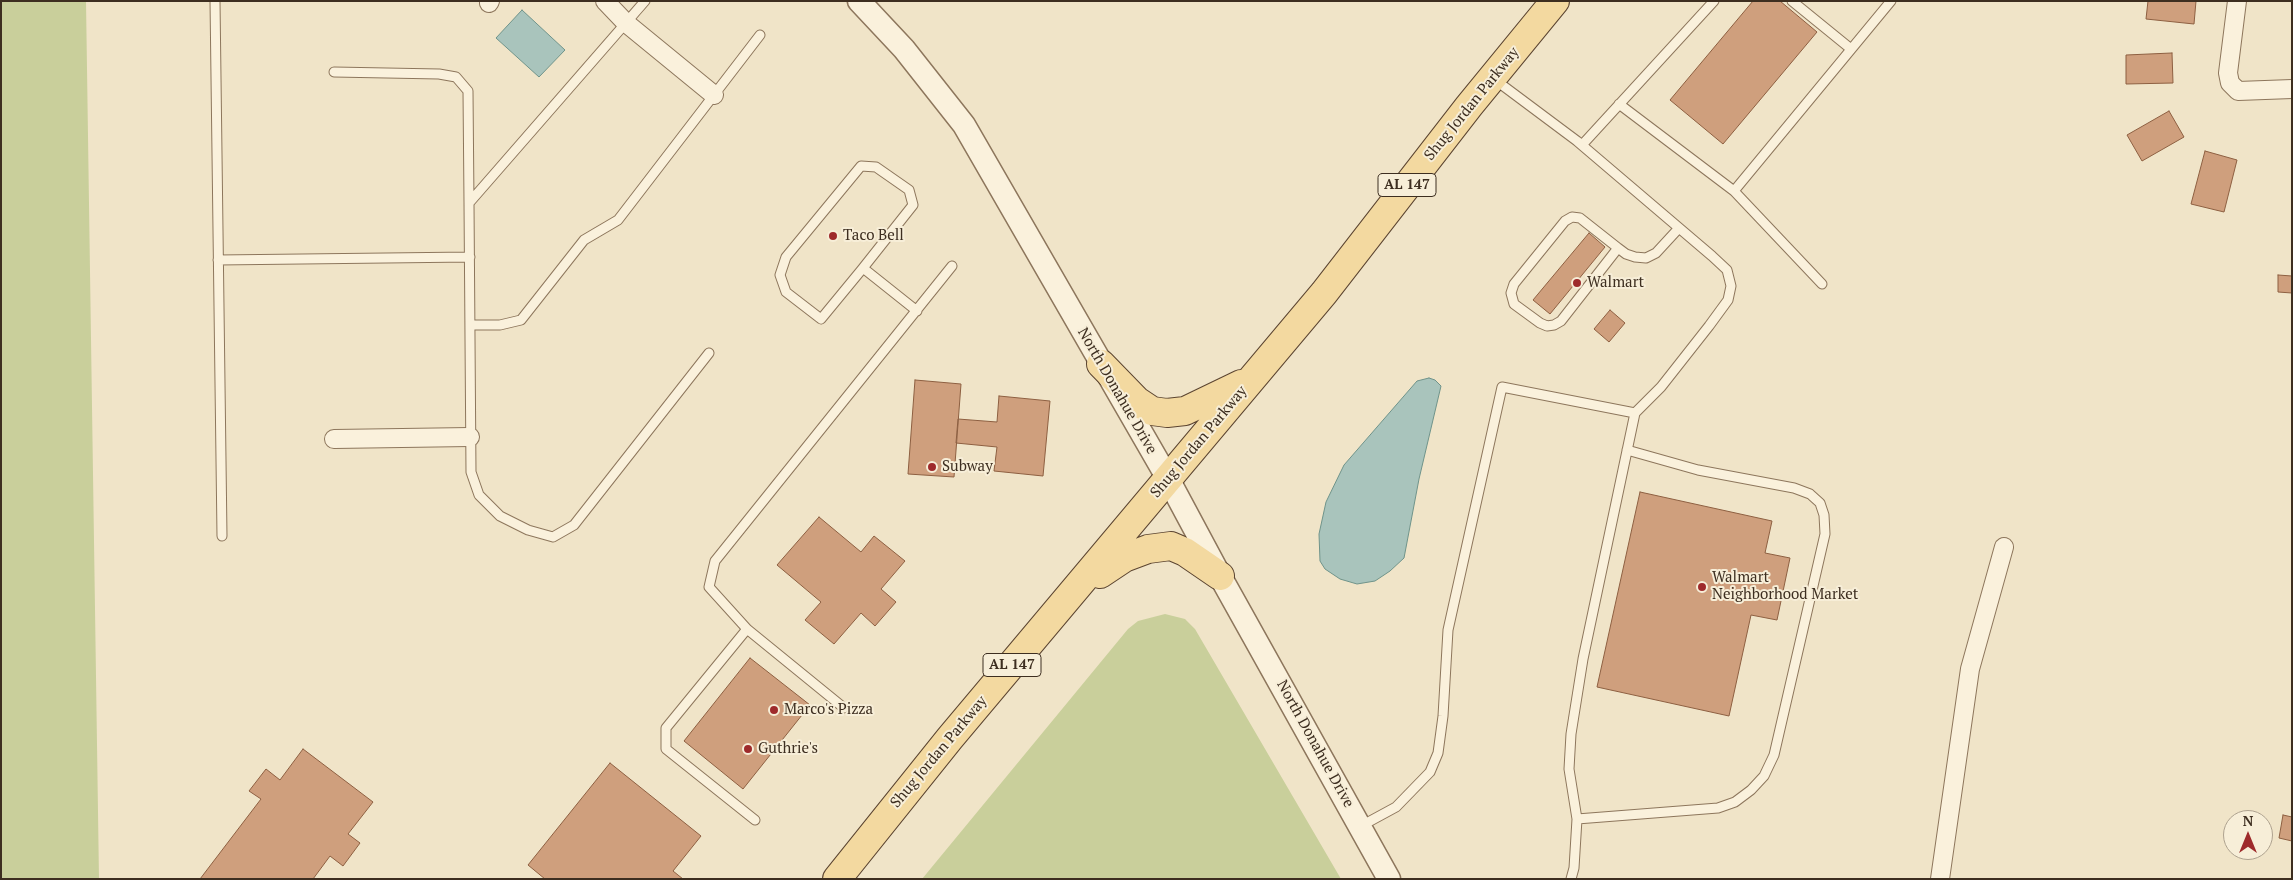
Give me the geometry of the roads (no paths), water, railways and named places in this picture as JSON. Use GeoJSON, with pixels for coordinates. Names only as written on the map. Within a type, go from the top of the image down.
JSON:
{"type":"FeatureCollection","features":[{"type":"Feature","properties":{"kind":"main road","name":"Shug Jordan Parkway"},"geometry":{"type":"LineString","coordinates":[[838,879],[950,738],[1324,293],[1492,78],[1556,1]]}},
{"type":"Feature","properties":{"kind":"main road"},"geometry":{"type":"LineString","coordinates":[[1102,364],[1136,402],[1152,411],[1167,414],[1184,411],[1249,380]]}},
{"type":"Feature","properties":{"kind":"main road"},"geometry":{"type":"LineString","coordinates":[[1074,592],[1124,558],[1156,548],[1171,546],[1184,552],[1220,576]]}},
{"type":"Feature","properties":{"kind":"street"},"geometry":{"type":"LineString","coordinates":[[605,1],[626,22],[714,95]]}},
{"type":"Feature","properties":{"kind":"street","name":"North Donahue Drive"},"geometry":{"type":"LineString","coordinates":[[859,1],[904,49],[964,125],[1168,477],[1220,576],[1389,879]]}},
{"type":"Feature","properties":{"kind":"street"},"geometry":{"type":"LineString","coordinates":[[2237,1],[2228,73],[2230,83],[2238,91],[2292,89]]}},
{"type":"Feature","properties":{"kind":"street"},"geometry":{"type":"LineString","coordinates":[[334,439],[470,437]]}},
{"type":"Feature","properties":{"kind":"street"},"geometry":{"type":"LineString","coordinates":[[1940,879],[1970,668],[2004,547]]}},
{"type":"Feature","properties":{"kind":"lane"},"geometry":{"type":"LineString","coordinates":[[215,1],[222,536]]}},
{"type":"Feature","properties":{"kind":"lane"},"geometry":{"type":"LineString","coordinates":[[469,202],[645,1]]}},
{"type":"Feature","properties":{"kind":"lane"},"geometry":{"type":"LineString","coordinates":[[1582,145],[1714,1]]}},
{"type":"Feature","properties":{"kind":"lane"},"geometry":{"type":"LineString","coordinates":[[1792,1],[1851,49]]}},
{"type":"Feature","properties":{"kind":"lane"},"geometry":{"type":"LineString","coordinates":[[1734,191],[1891,1]]}},
{"type":"Feature","properties":{"kind":"lane"},"geometry":{"type":"LineString","coordinates":[[470,325],[500,325],[521,320],[584,240],[618,220],[760,34]]}},
{"type":"Feature","properties":{"kind":"lane"},"geometry":{"type":"LineString","coordinates":[[334,72],[439,74],[456,77],[468,91],[470,472],[479,495],[500,516],[528,530],[553,537],[574,525],[710,353]]}},
{"type":"Feature","properties":{"kind":"lane"},"geometry":{"type":"LineString","coordinates":[[1492,78],[1582,145],[1679,228],[1727,270],[1731,286],[1728,300],[1661,387],[1636,413],[1583,659],[1571,734],[1569,769],[1576,820],[1574,868],[1571,879]]}},
{"type":"Feature","properties":{"kind":"lane"},"geometry":{"type":"LineString","coordinates":[[1620,104],[1734,191],[1822,284]]}},
{"type":"Feature","properties":{"kind":"lane"},"geometry":{"type":"LineString","coordinates":[[860,166],[876,167],[909,190],[913,205],[863,268],[821,319],[786,292],[780,275],[786,257],[860,166]]}},
{"type":"Feature","properties":{"kind":"lane"},"geometry":{"type":"LineString","coordinates":[[1618,248],[1560,321],[1554,325],[1540,324],[1514,304],[1511,293],[1514,284],[1565,220],[1572,217],[1580,218],[1626,254],[1646,258],[1656,253],[1679,228]]}},
{"type":"Feature","properties":{"kind":"lane"},"geometry":{"type":"LineString","coordinates":[[218,260],[470,258]]}},
{"type":"Feature","properties":{"kind":"lane"},"geometry":{"type":"LineString","coordinates":[[844,708],[746,629],[709,587],[715,561],[952,266]]}},
{"type":"Feature","properties":{"kind":"lane"},"geometry":{"type":"LineString","coordinates":[[863,268],[917,311]]}},
{"type":"Feature","properties":{"kind":"lane"},"geometry":{"type":"LineString","coordinates":[[1361,826],[1396,807],[1430,772],[1438,753],[1443,716],[1448,630],[1502,387],[1636,413]]}},
{"type":"Feature","properties":{"kind":"lane"},"geometry":{"type":"LineString","coordinates":[[1576,820],[1718,808],[1735,802],[1751,790],[1764,776],[1774,755],[1825,534],[1824,515],[1820,503],[1810,494],[1794,488],[1698,470],[1627,450]]}},
{"type":"Feature","properties":{"kind":"lane"},"geometry":{"type":"LineString","coordinates":[[746,629],[666,728],[666,749],[755,820]]}},
{"type":"Feature","properties":{"kind":"water"},"geometry":{"type":"Polygon","coordinates":[[[522,10],[565,50],[539,77],[496,38],[522,10]]]}},
{"type":"Feature","properties":{"kind":"water"},"geometry":{"type":"Polygon","coordinates":[[[1429,378],[1435,380],[1441,386],[1419,479],[1404,558],[1375,581],[1357,584],[1340,579],[1325,569],[1320,561],[1319,534],[1326,502],[1344,465],[1417,381],[1429,378]]]}},
{"type":"Feature","properties":{"kind":"place","name":"Taco Bell"},"geometry":{"type":"Point","coordinates":[833,236]}},
{"type":"Feature","properties":{"kind":"place","name":"Walmart"},"geometry":{"type":"Point","coordinates":[1577,283]}},
{"type":"Feature","properties":{"kind":"place","name":"Subway"},"geometry":{"type":"Point","coordinates":[932,467]}},
{"type":"Feature","properties":{"kind":"place","name":"Walmart Neighborhood Market"},"geometry":{"type":"Point","coordinates":[1702,587]}},
{"type":"Feature","properties":{"kind":"place","name":"Marco's Pizza"},"geometry":{"type":"Point","coordinates":[774,710]}},
{"type":"Feature","properties":{"kind":"place","name":"Guthrie's"},"geometry":{"type":"Point","coordinates":[748,749]}}]}
